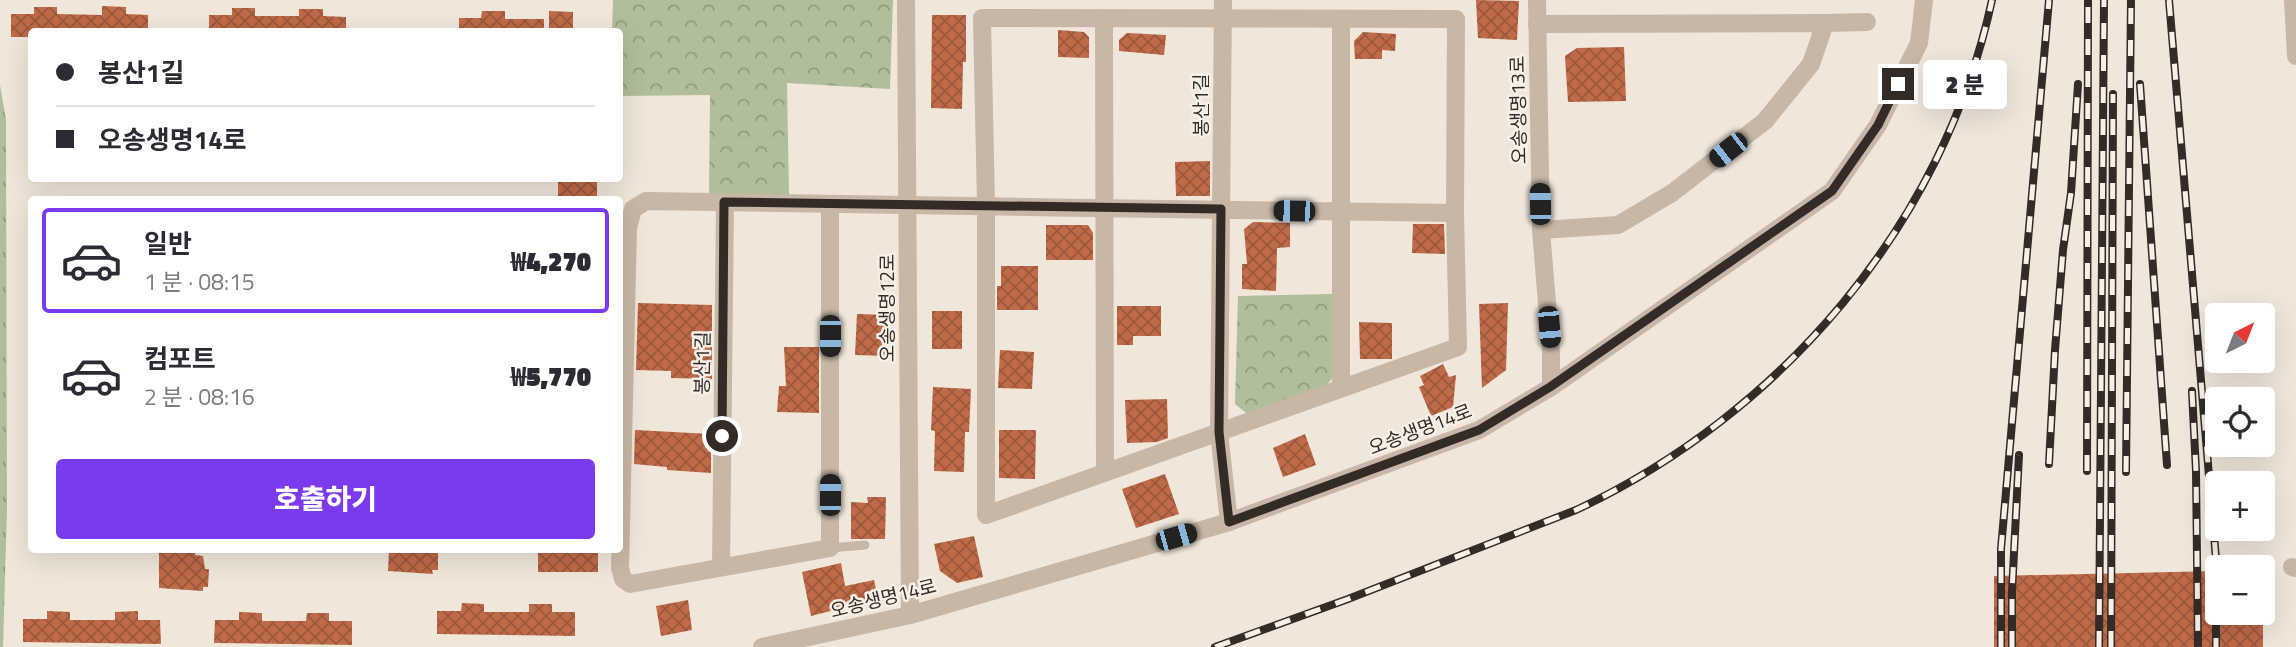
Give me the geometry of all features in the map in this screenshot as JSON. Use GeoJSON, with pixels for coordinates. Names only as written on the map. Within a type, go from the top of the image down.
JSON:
{"type":"FeatureCollection","features":[{"type":"Feature","properties":{"kind":"street","name":"오송생명12로"},"geometry":{"type":"LineString","coordinates":[[906,0],[910,615]]}},
{"type":"Feature","properties":{"kind":"street","name":"봉산1길"},"geometry":{"type":"LineString","coordinates":[[1223,0],[1219,432],[1229,522]]}},
{"type":"Feature","properties":{"kind":"street","name":"오송생명13로"},"geometry":{"type":"LineString","coordinates":[[1537,0],[1541,230],[1550,387]]}},
{"type":"Feature","properties":{"kind":"street","name":"오송생명14로"},"geometry":{"type":"LineString","coordinates":[[762,647],[910,615],[1229,522],[1479,430],[1550,387],[1832,191],[1878,125],[1919,43],[1924,0]]}},
{"type":"Feature","properties":{"kind":"street"},"geometry":{"type":"LineString","coordinates":[[2293,0],[2296,56]]}},
{"type":"Feature","properties":{"kind":"street"},"geometry":{"type":"LineString","coordinates":[[982,18],[1104,18],[1456,19],[1455,213],[1458,347],[986,515],[986,206],[982,18]]}},
{"type":"Feature","properties":{"kind":"street"},"geometry":{"type":"LineString","coordinates":[[1104,18],[1105,472]]}},
{"type":"Feature","properties":{"kind":"street"},"geometry":{"type":"LineString","coordinates":[[1341,19],[1341,388]]}},
{"type":"Feature","properties":{"kind":"street"},"geometry":{"type":"LineString","coordinates":[[1538,24],[1867,22]]}},
{"type":"Feature","properties":{"kind":"street"},"geometry":{"type":"LineString","coordinates":[[1541,230],[1618,225],[1672,193],[1765,121],[1811,64],[1825,23]]}},
{"type":"Feature","properties":{"kind":"street"},"geometry":{"type":"LineString","coordinates":[[623,440],[628,228],[633,209],[646,201],[1455,213]]}},
{"type":"Feature","properties":{"kind":"street","name":"봉산1길"},"geometry":{"type":"LineString","coordinates":[[721,566],[724,202]]}},
{"type":"Feature","properties":{"kind":"street"},"geometry":{"type":"LineString","coordinates":[[620,553],[623,579],[630,584],[830,548],[830,204]]}},
{"type":"Feature","properties":{"kind":"lane"},"geometry":{"type":"LineString","coordinates":[[830,548],[865,545]]}},
{"type":"Feature","properties":{"kind":"green space"},"geometry":{"type":"Polygon","coordinates":[[[613,0],[893,0],[890,89],[787,83],[789,195],[709,194],[710,95],[623,96],[623,28],[612,28],[613,0]]]}},
{"type":"Feature","properties":{"kind":"green space"},"geometry":{"type":"Polygon","coordinates":[[[0,85],[6,120],[7,508],[3,647],[0,647],[0,85]]]}},
{"type":"Feature","properties":{"kind":"green space"},"geometry":{"type":"Polygon","coordinates":[[[1332,294],[1332,378],[1327,385],[1250,416],[1235,404],[1238,296],[1332,294]]]}},
{"type":"Feature","properties":{"kind":"building"},"geometry":{"type":"Polygon","coordinates":[[[1476,0],[1519,1],[1517,40],[1478,38],[1476,0]]]}},
{"type":"Feature","properties":{"kind":"building"},"geometry":{"type":"Polygon","coordinates":[[[102,6],[126,7],[126,14],[148,15],[148,28],[28,28],[28,37],[11,37],[11,14],[34,14],[34,7],[57,7],[57,14],[102,15],[102,6]]]}},
{"type":"Feature","properties":{"kind":"building"},"geometry":{"type":"Polygon","coordinates":[[[232,8],[255,8],[255,16],[299,16],[299,9],[323,9],[323,16],[346,17],[346,28],[209,28],[209,15],[232,15],[232,8]]]}},
{"type":"Feature","properties":{"kind":"building"},"geometry":{"type":"Polygon","coordinates":[[[482,11],[505,11],[505,19],[544,19],[544,28],[459,28],[459,18],[481,18],[482,11]]]}},
{"type":"Feature","properties":{"kind":"building"},"geometry":{"type":"Polygon","coordinates":[[[549,11],[573,12],[573,28],[549,28],[549,11]]]}},
{"type":"Feature","properties":{"kind":"building"},"geometry":{"type":"Polygon","coordinates":[[[932,15],[966,15],[962,109],[931,108],[932,15]]]}},
{"type":"Feature","properties":{"kind":"building"},"geometry":{"type":"Polygon","coordinates":[[[1058,30],[1084,32],[1089,37],[1089,58],[1058,57],[1058,30]]]}},
{"type":"Feature","properties":{"kind":"building"},"geometry":{"type":"Polygon","coordinates":[[[1363,32],[1396,34],[1395,51],[1382,50],[1382,59],[1355,59],[1354,41],[1363,32]]]}},
{"type":"Feature","properties":{"kind":"building"},"geometry":{"type":"Polygon","coordinates":[[[1127,33],[1166,35],[1164,55],[1119,51],[1119,40],[1127,33]]]}},
{"type":"Feature","properties":{"kind":"building"},"geometry":{"type":"Polygon","coordinates":[[[1624,47],[1626,101],[1568,102],[1565,56],[1577,48],[1624,47]]]}},
{"type":"Feature","properties":{"kind":"building"},"geometry":{"type":"Polygon","coordinates":[[[1210,161],[1210,196],[1176,196],[1175,162],[1210,161]]]}},
{"type":"Feature","properties":{"kind":"building"},"geometry":{"type":"Polygon","coordinates":[[[558,182],[597,182],[597,196],[558,196],[558,182]]]}},
{"type":"Feature","properties":{"kind":"building"},"geometry":{"type":"Polygon","coordinates":[[[1253,222],[1290,223],[1290,247],[1277,248],[1276,291],[1242,289],[1242,264],[1247,264],[1244,229],[1253,222]]]}},
{"type":"Feature","properties":{"kind":"building"},"geometry":{"type":"Polygon","coordinates":[[[1413,224],[1444,224],[1445,254],[1412,253],[1413,224]]]}},
{"type":"Feature","properties":{"kind":"building"},"geometry":{"type":"Polygon","coordinates":[[[1046,225],[1088,225],[1093,233],[1093,260],[1046,260],[1046,225]]]}},
{"type":"Feature","properties":{"kind":"building"},"geometry":{"type":"Polygon","coordinates":[[[1001,266],[1038,266],[1038,310],[997,310],[997,286],[1001,286],[1001,266]]]}},
{"type":"Feature","properties":{"kind":"building"},"geometry":{"type":"Polygon","coordinates":[[[638,303],[712,305],[712,379],[671,378],[671,371],[636,370],[638,303]]]}},
{"type":"Feature","properties":{"kind":"building"},"geometry":{"type":"Polygon","coordinates":[[[1508,303],[1506,370],[1482,388],[1479,304],[1508,303]]]}},
{"type":"Feature","properties":{"kind":"building"},"geometry":{"type":"Polygon","coordinates":[[[1117,306],[1161,306],[1161,336],[1133,336],[1133,345],[1117,345],[1117,306]]]}},
{"type":"Feature","properties":{"kind":"building"},"geometry":{"type":"Polygon","coordinates":[[[932,311],[962,311],[962,349],[932,349],[932,311]]]}},
{"type":"Feature","properties":{"kind":"building"},"geometry":{"type":"Polygon","coordinates":[[[857,314],[889,315],[888,356],[855,355],[857,314]]]}},
{"type":"Feature","properties":{"kind":"building"},"geometry":{"type":"Polygon","coordinates":[[[1359,322],[1392,323],[1392,359],[1360,359],[1359,322]]]}},
{"type":"Feature","properties":{"kind":"building"},"geometry":{"type":"Polygon","coordinates":[[[784,347],[819,347],[819,413],[777,412],[779,386],[786,386],[784,347]]]}},
{"type":"Feature","properties":{"kind":"building"},"geometry":{"type":"Polygon","coordinates":[[[1000,350],[1034,352],[1032,389],[998,388],[1000,350]]]}},
{"type":"Feature","properties":{"kind":"building"},"geometry":{"type":"Polygon","coordinates":[[[1443,364],[1449,377],[1456,375],[1453,407],[1431,416],[1419,387],[1424,385],[1420,376],[1443,364]]]}},
{"type":"Feature","properties":{"kind":"building"},"geometry":{"type":"Polygon","coordinates":[[[933,387],[971,389],[969,432],[965,432],[964,472],[934,471],[935,431],[931,430],[933,387]]]}},
{"type":"Feature","properties":{"kind":"building"},"geometry":{"type":"Polygon","coordinates":[[[1167,399],[1168,438],[1157,442],[1127,443],[1125,400],[1167,399]]]}},
{"type":"Feature","properties":{"kind":"building"},"geometry":{"type":"Polygon","coordinates":[[[635,430],[711,434],[711,473],[667,470],[667,467],[634,464],[635,430]]]}},
{"type":"Feature","properties":{"kind":"building"},"geometry":{"type":"Polygon","coordinates":[[[999,430],[1036,430],[1035,479],[999,478],[999,430]]]}},
{"type":"Feature","properties":{"kind":"building"},"geometry":{"type":"Polygon","coordinates":[[[1305,434],[1316,465],[1283,477],[1273,448],[1305,434]]]}},
{"type":"Feature","properties":{"kind":"building"},"geometry":{"type":"Polygon","coordinates":[[[1165,474],[1179,514],[1136,528],[1122,489],[1165,474]]]}},
{"type":"Feature","properties":{"kind":"building"},"geometry":{"type":"Polygon","coordinates":[[[867,497],[886,497],[885,539],[851,539],[851,502],[868,503],[867,497]]]}},
{"type":"Feature","properties":{"kind":"building"},"geometry":{"type":"Polygon","coordinates":[[[974,536],[983,577],[957,583],[940,571],[934,544],[974,536]]]}},
{"type":"Feature","properties":{"kind":"building"},"geometry":{"type":"Polygon","coordinates":[[[159,553],[195,553],[203,556],[205,569],[209,569],[208,587],[203,587],[203,591],[159,588],[159,553]]]}},
{"type":"Feature","properties":{"kind":"building"},"geometry":{"type":"Polygon","coordinates":[[[389,553],[438,553],[438,570],[432,570],[433,574],[388,571],[389,553]]]}},
{"type":"Feature","properties":{"kind":"building"},"geometry":{"type":"Polygon","coordinates":[[[538,553],[598,553],[598,572],[538,572],[538,553]]]}},
{"type":"Feature","properties":{"kind":"building"},"geometry":{"type":"Polygon","coordinates":[[[841,563],[845,586],[874,580],[878,598],[849,603],[850,606],[811,616],[802,572],[841,563]]]}},
{"type":"Feature","properties":{"kind":"building"},"geometry":{"type":"Polygon","coordinates":[[[2205,571],[2205,625],[2263,625],[2263,647],[1994,647],[1994,576],[2205,571]]]}},
{"type":"Feature","properties":{"kind":"building"},"geometry":{"type":"Polygon","coordinates":[[[688,600],[692,630],[661,636],[656,606],[688,600]]]}},
{"type":"Feature","properties":{"kind":"building"},"geometry":{"type":"Polygon","coordinates":[[[462,603],[484,604],[484,612],[529,612],[529,604],[552,604],[552,612],[575,612],[575,636],[437,634],[437,611],[461,611],[462,603]]]}},
{"type":"Feature","properties":{"kind":"building"},"geometry":{"type":"Polygon","coordinates":[[[47,611],[70,612],[70,620],[115,620],[115,612],[138,611],[138,620],[160,620],[161,644],[23,642],[23,619],[47,619],[47,611]]]}},
{"type":"Feature","properties":{"kind":"building"},"geometry":{"type":"Polygon","coordinates":[[[239,612],[262,613],[262,621],[306,621],[307,613],[329,613],[329,621],[352,621],[352,645],[214,643],[215,620],[239,620],[239,612]]]}},
{"type":"Feature","properties":{"kind":"railway"},"geometry":{"type":"LineString","coordinates":[[1215,647],[1348,599],[1576,510],[1651,470],[1721,421],[1785,366],[1843,303],[1893,234],[1936,161],[1969,82],[1992,0]]}},
{"type":"Feature","properties":{"kind":"railway"},"geometry":{"type":"LineString","coordinates":[[2001,647],[2001,549],[2049,0]]}},
{"type":"Feature","properties":{"kind":"railway"},"geometry":{"type":"LineString","coordinates":[[2087,471],[2088,0]]}},
{"type":"Feature","properties":{"kind":"railway"},"geometry":{"type":"LineString","coordinates":[[2099,647],[2104,0]]}},
{"type":"Feature","properties":{"kind":"railway"},"geometry":{"type":"LineString","coordinates":[[2126,472],[2131,0]]}},
{"type":"Feature","properties":{"kind":"railway"},"geometry":{"type":"LineString","coordinates":[[2169,0],[2216,559],[2216,647]]}},
{"type":"Feature","properties":{"kind":"railway"},"geometry":{"type":"LineString","coordinates":[[2049,464],[2055,350],[2063,250],[2071,193],[2078,84]]}},
{"type":"Feature","properties":{"kind":"railway"},"geometry":{"type":"LineString","coordinates":[[2140,84],[2167,465]]}},
{"type":"Feature","properties":{"kind":"railway"},"geometry":{"type":"LineString","coordinates":[[2111,647],[2113,94]]}},
{"type":"Feature","properties":{"kind":"railway"},"geometry":{"type":"LineString","coordinates":[[2192,391],[2196,471],[2198,647]]}},
{"type":"Feature","properties":{"kind":"railway"},"geometry":{"type":"LineString","coordinates":[[2012,647],[2019,455]]}},
{"type":"Feature","properties":{"kind":"route"},"geometry":{"type":"LineString","coordinates":[[722,436],[724,202],[1221,209],[1219,432],[1229,522],[1479,430],[1550,387],[1832,191],[1878,125],[1898,84]]}}]}
